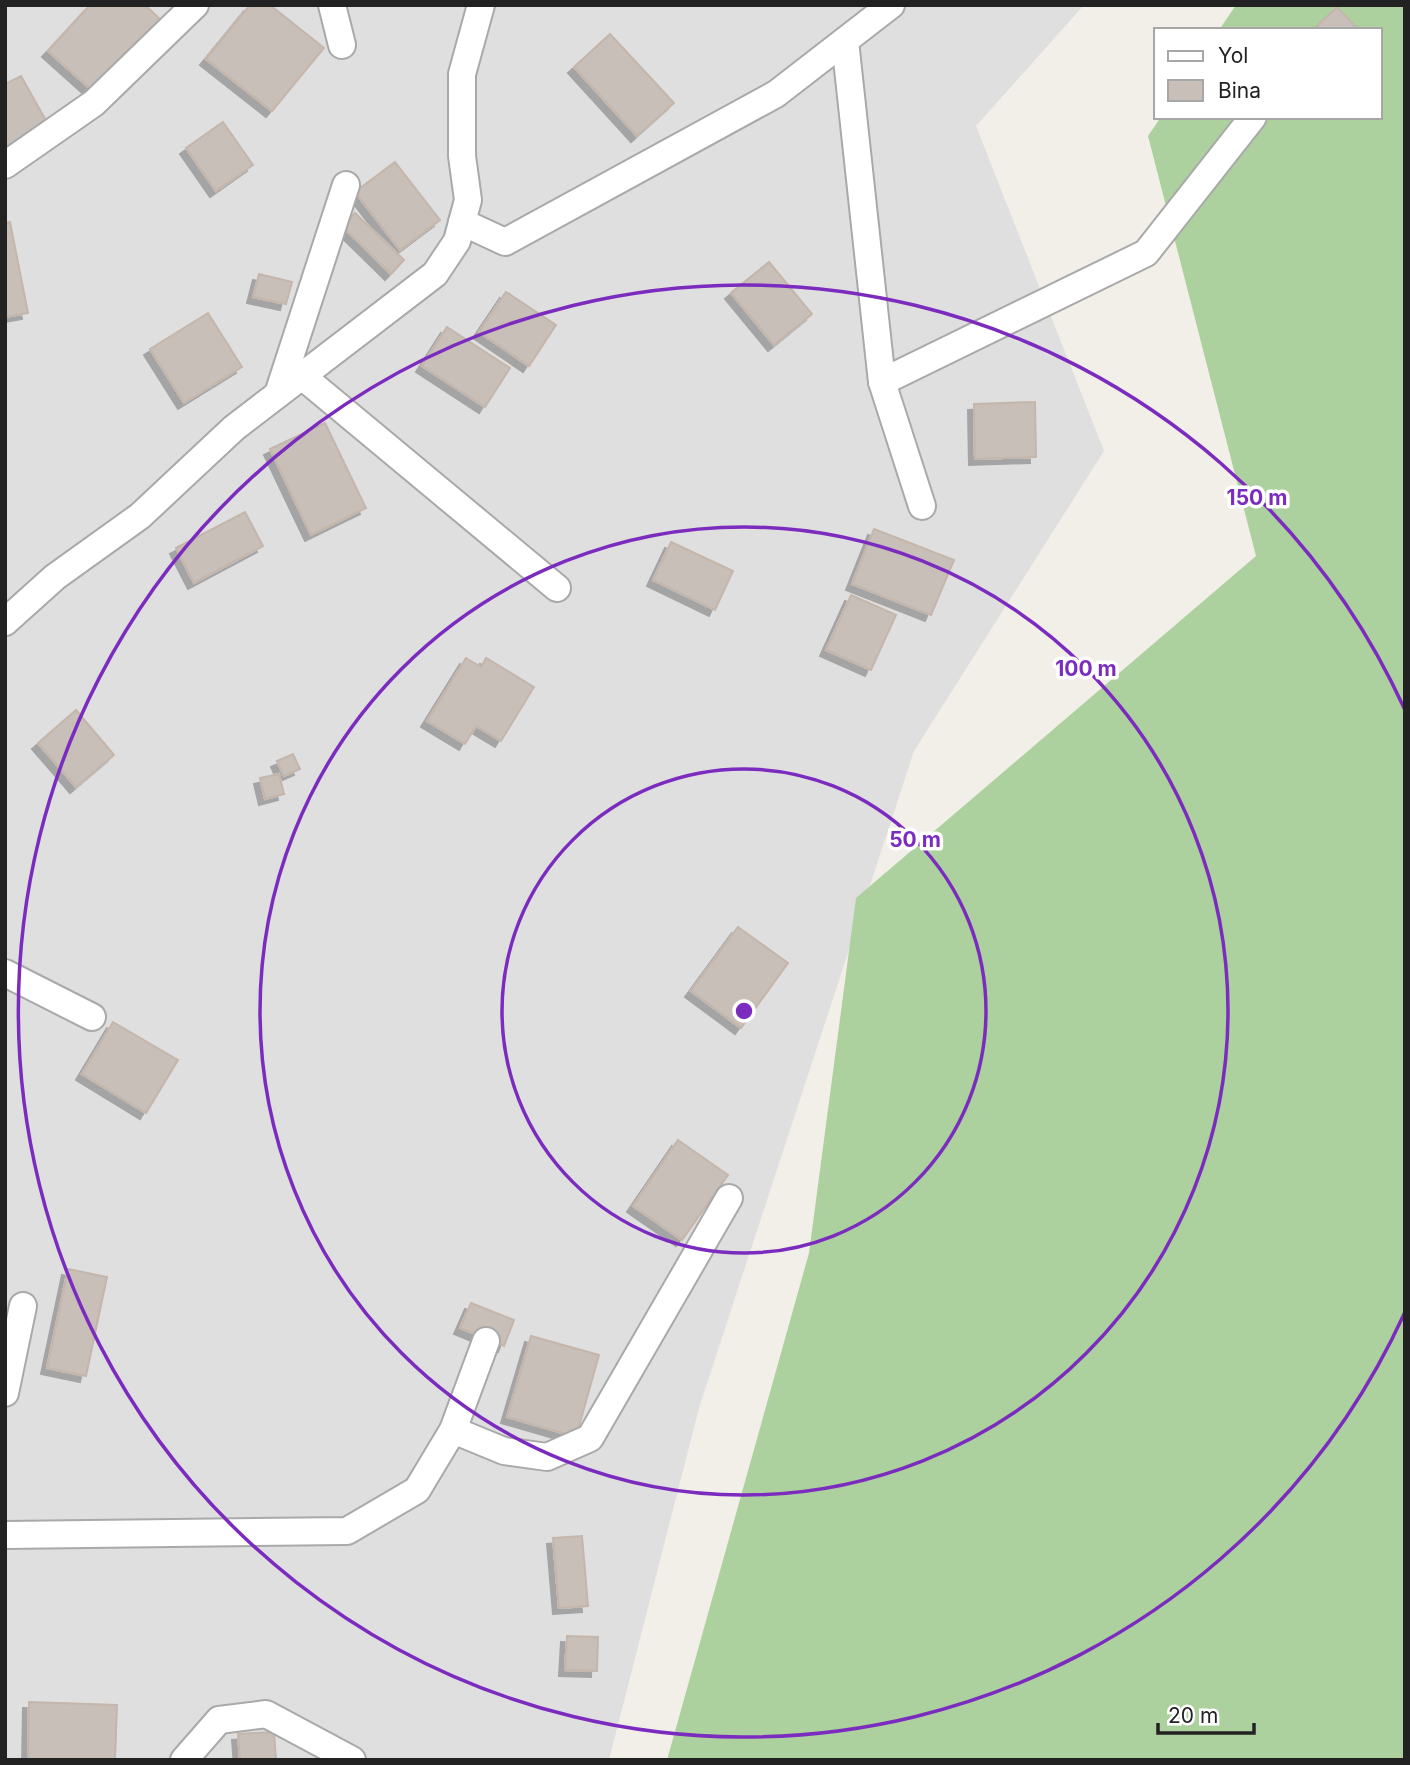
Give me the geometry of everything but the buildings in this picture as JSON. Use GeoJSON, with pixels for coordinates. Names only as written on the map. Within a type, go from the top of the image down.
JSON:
{"type":"FeatureCollection","features":[{"type":"Feature","properties":{"kind":"street"},"geometry":{"type":"LineString","coordinates":[[5,165],[94,103],[195,5]]}},
{"type":"Feature","properties":{"kind":"street"},"geometry":{"type":"LineString","coordinates":[[332,5],[342,44]]}},
{"type":"Feature","properties":{"kind":"street"},"geometry":{"type":"LineString","coordinates":[[5,622],[55,578],[140,516],[234,428],[435,274],[457,241],[468,201],[462,156],[463,74],[481,5]]}},
{"type":"Feature","properties":{"kind":"street"},"geometry":{"type":"LineString","coordinates":[[462,222],[505,242],[776,94],[891,5]]}},
{"type":"Feature","properties":{"kind":"street"},"geometry":{"type":"LineString","coordinates":[[845,41],[882,382],[922,506]]}},
{"type":"Feature","properties":{"kind":"street"},"geometry":{"type":"LineString","coordinates":[[882,382],[1146,253],[1251,119]]}},
{"type":"Feature","properties":{"kind":"street"},"geometry":{"type":"LineString","coordinates":[[278,394],[346,185]]}},
{"type":"Feature","properties":{"kind":"street"},"geometry":{"type":"LineString","coordinates":[[302,376],[557,588]]}},
{"type":"Feature","properties":{"kind":"street"},"geometry":{"type":"LineString","coordinates":[[5,973],[92,1017]]}},
{"type":"Feature","properties":{"kind":"street"},"geometry":{"type":"LineString","coordinates":[[453,1430],[504,1451],[547,1457],[590,1438],[729,1198]]}},
{"type":"Feature","properties":{"kind":"street"},"geometry":{"type":"LineString","coordinates":[[5,1393],[23,1306]]}},
{"type":"Feature","properties":{"kind":"street"},"geometry":{"type":"LineString","coordinates":[[5,1535],[347,1531],[417,1490],[453,1430],[486,1341]]}},
{"type":"Feature","properties":{"kind":"street"},"geometry":{"type":"LineString","coordinates":[[184,1760],[219,1720],[266,1714],[352,1760]]}},
{"type":"Feature","properties":{"kind":"shaded area"},"geometry":{"type":"Polygon","coordinates":[[[5,5],[1084,5],[976,126],[1104,451],[914,751],[699,1408],[609,1760],[5,1760],[5,5]]]}},
{"type":"Feature","properties":{"kind":"green space"},"geometry":{"type":"Polygon","coordinates":[[[1236,5],[1405,5],[1405,1760],[667,1760],[809,1253],[856,898],[1256,556],[1148,136],[1160,119],[1382,119],[1382,28],[1220,28],[1236,5]]]}}]}
